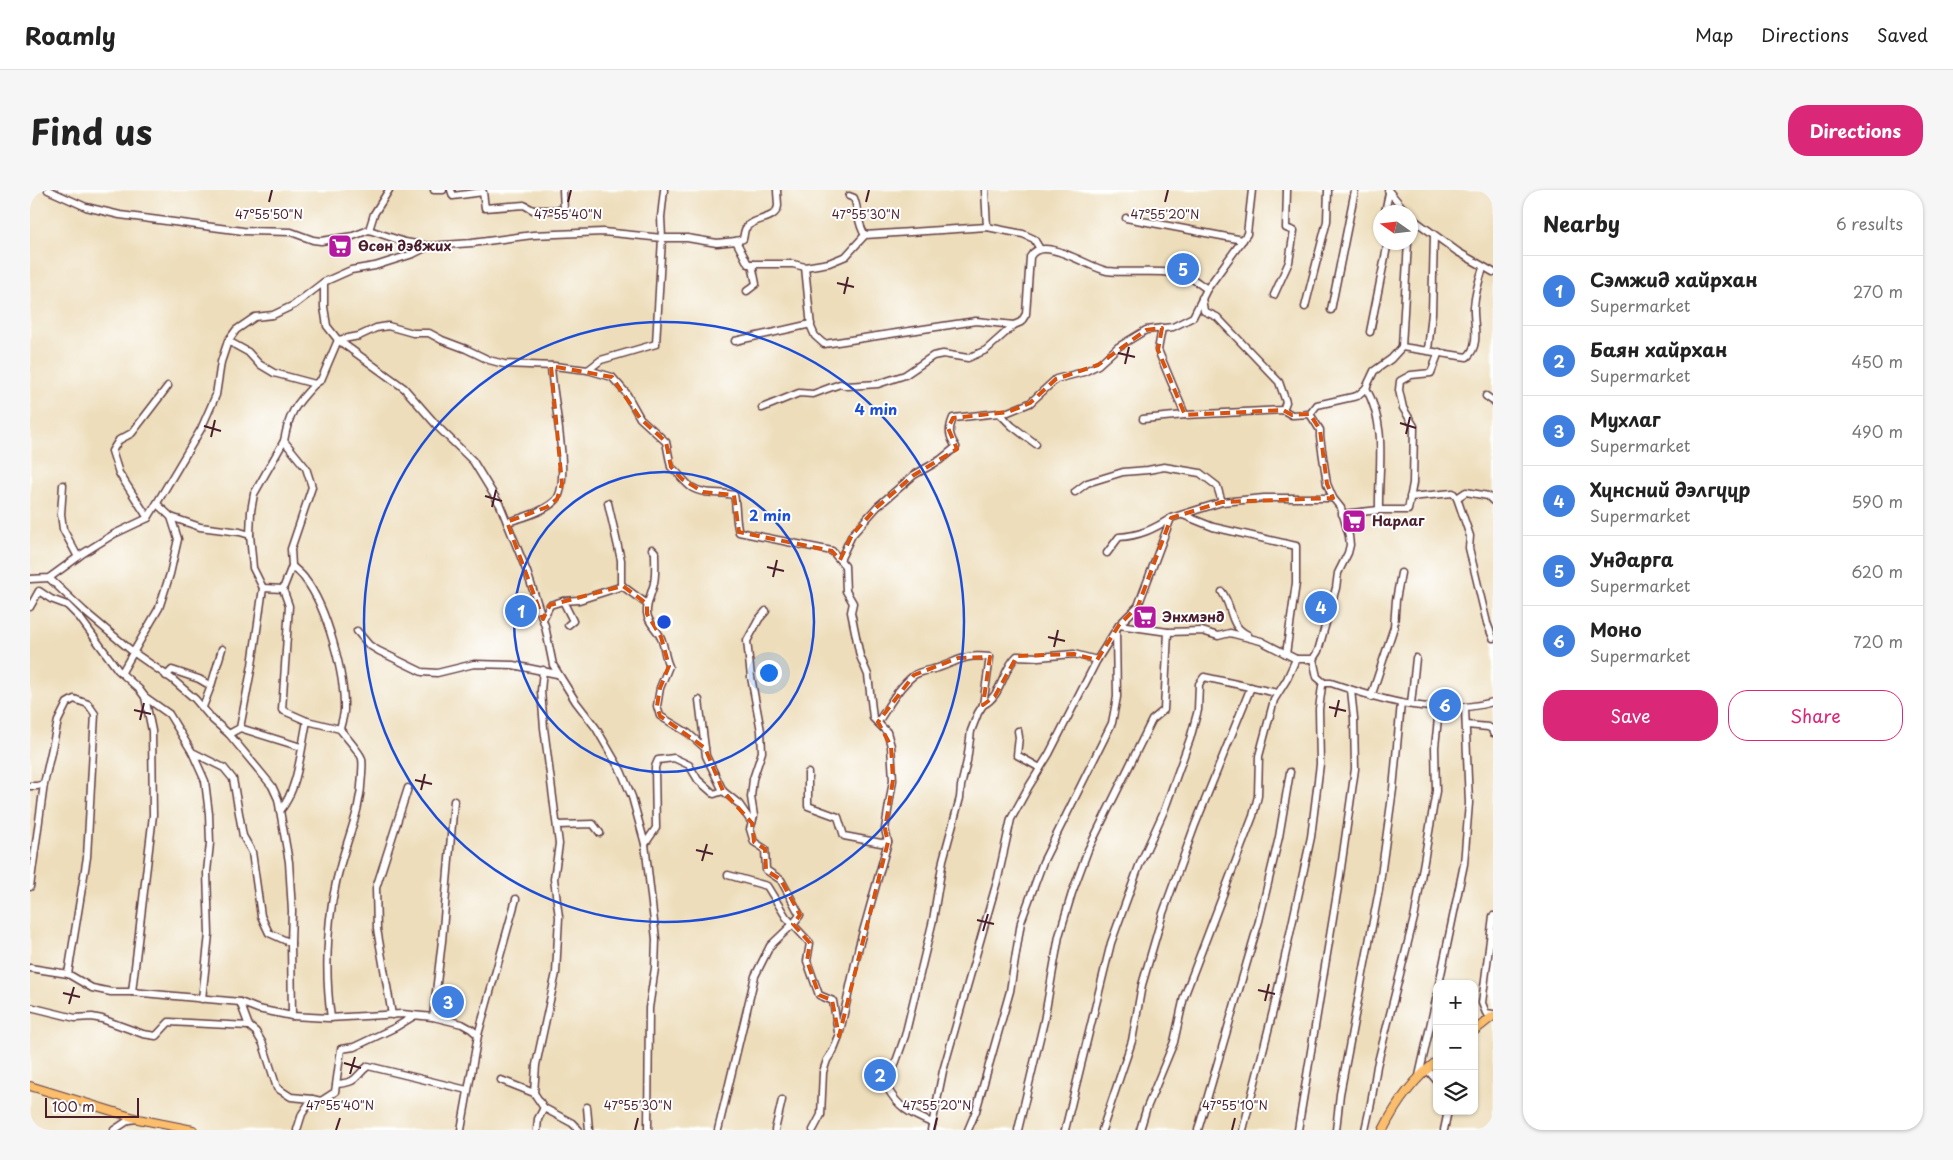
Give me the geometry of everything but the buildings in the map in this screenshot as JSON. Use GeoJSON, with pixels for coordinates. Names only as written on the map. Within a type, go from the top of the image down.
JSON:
{"type":"FeatureCollection","features":[{"type":"Feature","properties":{"kind":"main road"},"geometry":{"type":"LineString","coordinates":[[1478,1028],[1493,1015]]}},
{"type":"Feature","properties":{"kind":"main road"},"geometry":{"type":"LineString","coordinates":[[1383,1130],[1392,1112],[1419,1076],[1433,1064]]}},
{"type":"Feature","properties":{"kind":"main road"},"geometry":{"type":"LineString","coordinates":[[30,1086],[138,1119],[192,1130]]}},
{"type":"Feature","properties":{"kind":"street"},"geometry":{"type":"LineString","coordinates":[[48,190],[86,207],[120,215],[243,231],[291,232],[321,241],[353,236],[369,230],[405,242],[429,246],[472,244],[533,235],[603,232],[662,238],[687,238],[717,243],[736,242],[743,240],[746,228],[754,222],[774,214],[778,208],[776,190]]}},
{"type":"Feature","properties":{"kind":"street"},"geometry":{"type":"LineString","coordinates":[[369,230],[374,214],[389,190]]}},
{"type":"Feature","properties":{"kind":"street"},"geometry":{"type":"LineString","coordinates":[[434,190],[443,190]]}},
{"type":"Feature","properties":{"kind":"street"},"geometry":{"type":"LineString","coordinates":[[451,190],[453,196],[483,192],[485,212]]}},
{"type":"Feature","properties":{"kind":"street"},"geometry":{"type":"LineString","coordinates":[[483,190],[485,212]]}},
{"type":"Feature","properties":{"kind":"street"},"geometry":{"type":"LineString","coordinates":[[485,212],[524,205],[533,210],[564,210],[562,190]]}},
{"type":"Feature","properties":{"kind":"street"},"geometry":{"type":"LineString","coordinates":[[588,370],[601,360],[656,344],[662,238],[661,217],[664,190]]}},
{"type":"Feature","properties":{"kind":"street"},"geometry":{"type":"LineString","coordinates":[[985,190],[987,227]]}},
{"type":"Feature","properties":{"kind":"street"},"geometry":{"type":"LineString","coordinates":[[840,560],[852,535],[877,507],[914,475],[940,460],[956,447],[950,438],[948,428],[953,418],[1008,412],[1030,403],[1056,379],[1084,372],[1098,365],[1118,347],[1146,330],[1173,327],[1193,317],[1206,289],[1247,234],[1252,190]]}},
{"type":"Feature","properties":{"kind":"street"},"geometry":{"type":"LineString","coordinates":[[1274,295],[1289,262],[1294,231],[1286,228],[1287,190]]}},
{"type":"Feature","properties":{"kind":"street"},"geometry":{"type":"LineString","coordinates":[[1304,307],[1327,221],[1328,190]]}},
{"type":"Feature","properties":{"kind":"street"},"geometry":{"type":"LineString","coordinates":[[1330,310],[1355,190]]}},
{"type":"Feature","properties":{"kind":"street"},"geometry":{"type":"LineString","coordinates":[[1386,205],[1389,191]]}},
{"type":"Feature","properties":{"kind":"street"},"geometry":{"type":"LineString","coordinates":[[1389,191],[1400,205]]}},
{"type":"Feature","properties":{"kind":"street"},"geometry":{"type":"LineString","coordinates":[[849,196],[854,198],[858,209],[860,228],[865,235]]}},
{"type":"Feature","properties":{"kind":"street"},"geometry":{"type":"LineString","coordinates":[[1126,218],[1243,240]]}},
{"type":"Feature","properties":{"kind":"street"},"geometry":{"type":"LineString","coordinates":[[1418,224],[1483,268],[1493,272]]}},
{"type":"Feature","properties":{"kind":"street"},"geometry":{"type":"LineString","coordinates":[[736,242],[748,264],[793,264],[805,267],[829,263],[846,256],[865,235],[987,227],[1023,234],[1034,239],[1040,249]]}},
{"type":"Feature","properties":{"kind":"street"},"geometry":{"type":"LineString","coordinates":[[1428,350],[1432,313],[1434,236]]}},
{"type":"Feature","properties":{"kind":"street"},"geometry":{"type":"LineString","coordinates":[[30,579],[49,578],[114,534],[148,518],[201,429],[216,395],[221,362],[228,341],[236,330],[256,317],[273,315],[294,305],[324,282],[350,270],[375,266],[413,254],[429,246]]}},
{"type":"Feature","properties":{"kind":"street"},"geometry":{"type":"LineString","coordinates":[[762,408],[799,393],[813,394],[840,384],[848,386],[878,384],[905,375],[933,356],[943,354],[968,358],[986,350],[1014,325],[1021,322],[1026,314],[1030,257],[1032,253],[1040,249],[1070,255],[1106,271],[1159,270],[1189,277],[1206,289]]}},
{"type":"Feature","properties":{"kind":"street"},"geometry":{"type":"LineString","coordinates":[[1370,332],[1386,250]]}},
{"type":"Feature","properties":{"kind":"street"},"geometry":{"type":"LineString","coordinates":[[1143,419],[1283,410],[1292,415],[1310,414],[1317,405],[1357,396],[1366,388],[1374,372],[1391,359],[1402,347],[1408,250]]}},
{"type":"Feature","properties":{"kind":"street"},"geometry":{"type":"LineString","coordinates":[[747,291],[756,284],[752,264]]}},
{"type":"Feature","properties":{"kind":"street"},"geometry":{"type":"LineString","coordinates":[[805,267],[811,324],[815,336],[824,344],[976,321],[1014,325]]}},
{"type":"Feature","properties":{"kind":"street"},"geometry":{"type":"LineString","coordinates":[[1402,347],[1467,357],[1472,352],[1474,346],[1474,306],[1483,268]]}},
{"type":"Feature","properties":{"kind":"street"},"geometry":{"type":"LineString","coordinates":[[324,282],[324,307],[327,326],[338,340],[404,388],[438,428],[472,461],[500,505],[527,572],[557,674],[596,728],[621,771],[632,797],[645,844],[656,939],[655,968],[649,1008],[648,1130]]}},
{"type":"Feature","properties":{"kind":"street"},"geometry":{"type":"LineString","coordinates":[[1202,298],[1204,310],[1217,317],[1279,382],[1286,402],[1283,410]]}},
{"type":"Feature","properties":{"kind":"street"},"geometry":{"type":"LineString","coordinates":[[735,341],[811,324]]}},
{"type":"Feature","properties":{"kind":"street"},"geometry":{"type":"LineString","coordinates":[[338,340],[359,336],[376,328],[388,326],[413,333],[429,332],[442,340],[489,360],[504,364],[588,370],[612,377],[626,393],[640,418],[666,442],[672,467],[678,471],[682,479],[693,488],[704,492],[734,494],[737,509],[736,522],[739,532],[832,551],[844,566],[846,591],[853,603],[851,612],[860,656],[868,675],[873,718],[887,732],[891,746],[893,780],[885,829],[888,842],[859,946],[839,1036],[834,1051],[827,1060],[823,1072],[822,1115],[812,1130]]}},
{"type":"Feature","properties":{"kind":"street"},"geometry":{"type":"LineString","coordinates":[[1162,328],[1158,350],[1185,415]]}},
{"type":"Feature","properties":{"kind":"street"},"geometry":{"type":"LineString","coordinates":[[240,728],[252,665],[263,588],[252,568],[250,535],[254,494],[284,441],[287,421],[299,401],[321,380],[338,340]]}},
{"type":"Feature","properties":{"kind":"street"},"geometry":{"type":"LineString","coordinates":[[228,341],[248,352],[259,364],[274,373],[315,384]]}},
{"type":"Feature","properties":{"kind":"street"},"geometry":{"type":"LineString","coordinates":[[1342,514],[1379,510],[1408,510],[1413,484],[1414,426],[1403,408],[1399,390],[1400,381],[1410,375],[1432,373],[1439,352]]}},
{"type":"Feature","properties":{"kind":"street"},"geometry":{"type":"LineString","coordinates":[[507,522],[521,519],[546,507],[557,499],[562,484],[559,427],[551,366]]}},
{"type":"Feature","properties":{"kind":"street"},"geometry":{"type":"LineString","coordinates":[[148,518],[119,473],[112,451],[119,440],[132,433],[168,386]]}},
{"type":"Feature","properties":{"kind":"street"},"geometry":{"type":"LineString","coordinates":[[1366,388],[1374,403],[1381,440],[1379,510]]}},
{"type":"Feature","properties":{"kind":"street"},"geometry":{"type":"LineString","coordinates":[[1486,396],[1493,401]]}},
{"type":"Feature","properties":{"kind":"street"},"geometry":{"type":"LineString","coordinates":[[999,413],[1012,426],[1036,444]]}},
{"type":"Feature","properties":{"kind":"street"},"geometry":{"type":"LineString","coordinates":[[1310,414],[1320,430],[1327,484],[1333,498],[1341,508],[1350,544],[1348,553],[1338,573],[1325,631],[1318,652],[1313,659],[1316,677],[1324,684],[1331,684],[1371,697],[1401,703],[1439,708],[1465,708],[1493,702]]}},
{"type":"Feature","properties":{"kind":"street"},"geometry":{"type":"LineString","coordinates":[[284,441],[306,468],[312,487],[291,549],[292,566],[283,589],[288,606],[282,710],[294,717],[340,729],[362,758],[362,783],[357,817],[341,864],[332,908],[328,954],[331,1018]]}},
{"type":"Feature","properties":{"kind":"street"},"geometry":{"type":"LineString","coordinates":[[1075,492],[1087,483],[1123,472],[1148,470],[1164,466],[1200,473],[1217,486],[1222,502]]}},
{"type":"Feature","properties":{"kind":"street"},"geometry":{"type":"LineString","coordinates":[[63,485],[60,514],[63,529],[78,557]]}},
{"type":"Feature","properties":{"kind":"street"},"geometry":{"type":"LineString","coordinates":[[1457,498],[1466,492],[1488,496],[1493,500]]}},
{"type":"Feature","properties":{"kind":"street"},"geometry":{"type":"LineString","coordinates":[[1410,497],[1453,493],[1457,498],[1470,536],[1470,548],[1487,623],[1493,638]]}},
{"type":"Feature","properties":{"kind":"street"},"geometry":{"type":"LineString","coordinates":[[1107,554],[1119,537],[1131,537],[1152,530],[1171,518],[1222,502],[1264,498],[1333,498]]}},
{"type":"Feature","properties":{"kind":"street"},"geometry":{"type":"LineString","coordinates":[[608,503],[621,560],[622,585],[647,604]]}},
{"type":"Feature","properties":{"kind":"street"},"geometry":{"type":"LineString","coordinates":[[157,504],[171,517],[200,527],[250,535]]}},
{"type":"Feature","properties":{"kind":"street"},"geometry":{"type":"LineString","coordinates":[[1184,515],[1213,527],[1296,546],[1296,582],[1286,654]]}},
{"type":"Feature","properties":{"kind":"street"},"geometry":{"type":"LineString","coordinates":[[122,672],[159,608],[170,574],[178,539],[171,517]]}},
{"type":"Feature","properties":{"kind":"street"},"geometry":{"type":"LineString","coordinates":[[1097,660],[1074,654],[1038,657],[1017,656],[1009,664],[996,696],[983,705],[978,713],[971,731],[967,761],[960,786],[960,798],[943,860],[931,930],[905,1036],[887,1087],[893,1098],[909,1114],[932,1126],[943,1071],[996,887],[1012,820],[1097,660],[1118,628],[1138,606],[1171,518]]}},
{"type":"Feature","properties":{"kind":"street"},"geometry":{"type":"LineString","coordinates":[[652,549],[655,552],[655,570],[654,582],[647,604],[647,614],[661,637],[665,659],[669,666],[660,688],[657,706],[660,716],[688,732],[705,748]]}},
{"type":"Feature","properties":{"kind":"street"},"geometry":{"type":"LineString","coordinates":[[292,566],[305,579],[316,597],[333,639],[343,692],[344,712],[340,729]]}},
{"type":"Feature","properties":{"kind":"street"},"geometry":{"type":"LineString","coordinates":[[1371,697],[1394,627],[1401,573]]}},
{"type":"Feature","properties":{"kind":"street"},"geometry":{"type":"LineString","coordinates":[[49,578],[84,611],[203,707],[212,720],[229,734],[272,786],[278,799],[289,862],[292,911],[292,1016]]}},
{"type":"Feature","properties":{"kind":"street"},"geometry":{"type":"LineString","coordinates":[[542,619],[550,605],[563,601],[579,600],[623,586]]}},
{"type":"Feature","properties":{"kind":"street"},"geometry":{"type":"LineString","coordinates":[[263,588],[283,589]]}},
{"type":"Feature","properties":{"kind":"street"},"geometry":{"type":"LineString","coordinates":[[30,607],[39,591],[51,599],[67,605],[80,618],[118,670],[144,697],[169,714],[192,752],[205,781],[210,843],[207,872],[209,934],[202,999]]}},
{"type":"Feature","properties":{"kind":"street"},"geometry":{"type":"LineString","coordinates":[[1222,592],[1228,600],[1234,624],[1237,628],[1296,659],[1313,659]]}},
{"type":"Feature","properties":{"kind":"street"},"geometry":{"type":"LineString","coordinates":[[563,601],[574,621],[568,625]]}},
{"type":"Feature","properties":{"kind":"street"},"geometry":{"type":"LineString","coordinates":[[718,1130],[756,976],[770,946],[800,915],[781,880],[766,870],[765,849],[754,842],[750,829],[754,816],[752,778],[762,752],[747,641],[759,619],[766,611]]}},
{"type":"Feature","properties":{"kind":"street"},"geometry":{"type":"LineString","coordinates":[[1118,628],[1168,632],[1202,631],[1218,636],[1230,633],[1261,641]]}},
{"type":"Feature","properties":{"kind":"street"},"geometry":{"type":"LineString","coordinates":[[968,1130],[976,1111],[1010,991],[1021,922],[1043,862],[1112,723],[1117,698],[1118,628]]}},
{"type":"Feature","properties":{"kind":"street"},"geometry":{"type":"LineString","coordinates":[[357,631],[369,645],[422,672],[437,673],[474,664],[513,665],[557,674]]}},
{"type":"Feature","properties":{"kind":"street"},"geometry":{"type":"LineString","coordinates":[[1018,1130],[1044,1021],[1060,936],[1072,893],[1088,850],[1152,720],[1164,710],[1168,632]]}},
{"type":"Feature","properties":{"kind":"street"},"geometry":{"type":"LineString","coordinates":[[203,707],[222,649]]}},
{"type":"Feature","properties":{"kind":"street"},"geometry":{"type":"LineString","coordinates":[[878,722],[890,702],[914,675],[940,667],[958,658],[976,655],[990,656],[983,705]]}},
{"type":"Feature","properties":{"kind":"street"},"geometry":{"type":"LineString","coordinates":[[1411,704],[1416,658]]}},
{"type":"Feature","properties":{"kind":"street"},"geometry":{"type":"LineString","coordinates":[[1140,1130],[1146,1110],[1174,1042],[1184,996],[1252,816],[1258,796],[1259,756],[1277,693],[1287,679],[1296,659]]}},
{"type":"Feature","properties":{"kind":"street"},"geometry":{"type":"LineString","coordinates":[[166,676],[172,670],[199,679],[211,686]]}},
{"type":"Feature","properties":{"kind":"street"},"geometry":{"type":"LineString","coordinates":[[534,1093],[536,1066],[556,973],[559,917],[554,879],[559,844],[544,728],[541,691],[543,670]]}},
{"type":"Feature","properties":{"kind":"street"},"geometry":{"type":"LineString","coordinates":[[1064,1130],[1111,943],[1139,866],[1164,811],[1190,739],[1198,710],[1199,684],[1204,677],[1277,693]]}},
{"type":"Feature","properties":{"kind":"street"},"geometry":{"type":"LineString","coordinates":[[1243,1130],[1274,1007],[1311,836],[1320,764],[1320,690],[1324,684]]}},
{"type":"Feature","properties":{"kind":"street"},"geometry":{"type":"LineString","coordinates":[[1102,1130],[1132,1041],[1142,985],[1163,913],[1194,825],[1250,687]]}},
{"type":"Feature","properties":{"kind":"street"},"geometry":{"type":"LineString","coordinates":[[1298,1130],[1340,875],[1355,769],[1354,718],[1351,690]]}},
{"type":"Feature","properties":{"kind":"street"},"geometry":{"type":"LineString","coordinates":[[132,992],[153,815],[152,732],[144,697]]}},
{"type":"Feature","properties":{"kind":"street"},"geometry":{"type":"LineString","coordinates":[[30,887],[44,784],[58,721],[67,703],[74,698],[88,704],[94,714],[87,857],[68,974]]}},
{"type":"Feature","properties":{"kind":"street"},"geometry":{"type":"LineString","coordinates":[[699,700],[706,756],[723,791],[739,804],[752,823]]}},
{"type":"Feature","properties":{"kind":"street"},"geometry":{"type":"LineString","coordinates":[[1336,1130],[1340,1094],[1379,890],[1393,789],[1401,703]]}},
{"type":"Feature","properties":{"kind":"street"},"geometry":{"type":"LineString","coordinates":[[1365,1130],[1380,1056],[1414,914],[1436,791],[1435,747],[1439,708]]}},
{"type":"Feature","properties":{"kind":"street"},"geometry":{"type":"LineString","coordinates":[[1440,980],[1464,864],[1469,803],[1465,708]]}},
{"type":"Feature","properties":{"kind":"street"},"geometry":{"type":"LineString","coordinates":[[280,812],[288,801],[307,721]]}},
{"type":"Feature","properties":{"kind":"street"},"geometry":{"type":"LineString","coordinates":[[1467,725],[1488,727],[1493,732]]}},
{"type":"Feature","properties":{"kind":"street"},"geometry":{"type":"LineString","coordinates":[[229,734],[240,728],[301,747]]}},
{"type":"Feature","properties":{"kind":"street"},"geometry":{"type":"LineString","coordinates":[[1018,732],[1017,755],[1040,768]]}},
{"type":"Feature","properties":{"kind":"street"},"geometry":{"type":"LineString","coordinates":[[192,752],[224,768],[233,779],[244,836],[252,852],[261,916],[269,932],[291,943]]}},
{"type":"Feature","properties":{"kind":"street"},"geometry":{"type":"LineString","coordinates":[[645,844],[656,828],[655,767],[658,760],[674,758],[689,766],[698,780],[714,794],[723,791]]}},
{"type":"Feature","properties":{"kind":"street"},"geometry":{"type":"LineString","coordinates":[[1198,1130],[1259,921],[1279,837],[1290,772]]}},
{"type":"Feature","properties":{"kind":"street"},"geometry":{"type":"LineString","coordinates":[[808,773],[808,806],[838,817],[844,836],[881,843],[888,842]]}},
{"type":"Feature","properties":{"kind":"street"},"geometry":{"type":"LineString","coordinates":[[30,786],[44,784]]}},
{"type":"Feature","properties":{"kind":"street"},"geometry":{"type":"LineString","coordinates":[[392,1015],[377,929],[376,888],[408,788]]}},
{"type":"Feature","properties":{"kind":"street"},"geometry":{"type":"LineString","coordinates":[[433,1017],[442,941],[454,801]]}},
{"type":"Feature","properties":{"kind":"street"},"geometry":{"type":"LineString","coordinates":[[557,825],[593,824],[600,833]]}},
{"type":"Feature","properties":{"kind":"street"},"geometry":{"type":"LineString","coordinates":[[728,875],[768,886],[786,917],[810,944],[807,961],[819,995],[833,1001],[839,1036]]}},
{"type":"Feature","properties":{"kind":"street"},"geometry":{"type":"LineString","coordinates":[[461,1130],[478,1035],[516,899]]}},
{"type":"Feature","properties":{"kind":"street"},"geometry":{"type":"LineString","coordinates":[[1493,916],[1482,1003],[1486,1014],[1493,1015]]}},
{"type":"Feature","properties":{"kind":"street"},"geometry":{"type":"LineString","coordinates":[[30,968],[68,974],[92,988],[111,992],[132,992],[240,1002],[258,1010],[292,1016],[331,1018],[392,1015],[433,1017],[462,1024],[478,1035]]}},
{"type":"Feature","properties":{"kind":"street"},"geometry":{"type":"LineString","coordinates":[[240,1002],[249,1026],[256,1032],[263,1044],[277,1088],[291,1097],[320,1101],[334,1092],[337,1084],[337,1067],[341,1049],[354,1047],[396,1028],[414,1016]]}},
{"type":"Feature","properties":{"kind":"street"},"geometry":{"type":"LineString","coordinates":[[30,1007],[75,1018],[92,1017],[102,1019],[143,1034],[156,1036],[169,1022],[249,1026]]}},
{"type":"Feature","properties":{"kind":"street"},"geometry":{"type":"LineString","coordinates":[[1419,1076],[1433,1013]]}},
{"type":"Feature","properties":{"kind":"street"},"geometry":{"type":"LineString","coordinates":[[337,1084],[350,1083],[356,1080],[368,1066],[467,1090]]}},
{"type":"Feature","properties":{"kind":"street"},"geometry":{"type":"LineString","coordinates":[[1427,1069],[1433,1076]]}},
{"type":"Feature","properties":{"kind":"street"},"geometry":{"type":"LineString","coordinates":[[501,1080],[534,1093],[544,1108],[572,1123],[579,1130]]}},
{"type":"Feature","properties":{"kind":"street"},"geometry":{"type":"LineString","coordinates":[[297,1130],[302,1114],[312,1099]]}},
{"type":"Feature","properties":{"kind":"street"},"geometry":{"type":"LineString","coordinates":[[775,1130],[782,1100]]}},
{"type":"Feature","properties":{"kind":"street"},"geometry":{"type":"LineString","coordinates":[[537,1130],[538,1119],[544,1108]]}},
{"type":"Feature","properties":{"kind":"street"},"geometry":{"type":"LineString","coordinates":[[587,1108],[589,1130]]}},
{"type":"Feature","properties":{"kind":"street"},"geometry":{"type":"LineString","coordinates":[[1444,1130],[1447,1115]]}},
{"type":"Feature","properties":{"kind":"street"},"geometry":{"type":"LineString","coordinates":[[114,1130],[129,1120],[138,1119]]}},
{"type":"Feature","properties":{"kind":"highlighted area"},"geometry":{"type":"Polygon","coordinates":[[[1162,328],[1158,350],[1185,415],[1283,410],[1292,415],[1310,414],[1320,430],[1327,484],[1333,498],[1222,502],[1171,518],[1138,606],[1119,625],[1097,660],[1074,654],[1017,656],[995,696],[983,705],[990,657],[958,658],[914,675],[878,722],[891,746],[893,780],[885,829],[888,842],[839,1036],[832,1000],[819,995],[807,961],[810,943],[793,924],[800,915],[781,880],[766,870],[765,849],[754,842],[752,823],[723,791],[705,748],[660,716],[657,706],[660,688],[669,666],[661,637],[647,614],[647,604],[623,586],[550,605],[543,619],[507,522],[547,507],[557,499],[562,484],[551,366],[612,377],[640,418],[666,442],[671,467],[682,479],[703,492],[734,495],[739,532],[832,551],[840,560],[852,535],[877,507],[914,475],[957,449],[948,428],[953,418],[1008,412],[1030,403],[1056,379],[1098,365],[1146,330],[1162,328]]]}},
{"type":"Feature","properties":{"kind":"place","name":"Өсөн дэвжих"},"geometry":{"type":"Point","coordinates":[340,246]}},
{"type":"Feature","properties":{"kind":"place","name":"Ундарга"},"geometry":{"type":"Point","coordinates":[1183,269]}},
{"type":"Feature","properties":{"kind":"place","name":"Нарлаг"},"geometry":{"type":"Point","coordinates":[1354,521]}},
{"type":"Feature","properties":{"kind":"place","name":"Хүнсний дэлгүүр"},"geometry":{"type":"Point","coordinates":[1321,607]}},
{"type":"Feature","properties":{"kind":"place","name":"Сэмжид хайрхан"},"geometry":{"type":"Point","coordinates":[521,611]}},
{"type":"Feature","properties":{"kind":"place","name":"Энхмэнд"},"geometry":{"type":"Point","coordinates":[1145,617]}},
{"type":"Feature","properties":{"kind":"place","name":"Моно"},"geometry":{"type":"Point","coordinates":[1445,705]}},
{"type":"Feature","properties":{"kind":"place","name":"Мухлаг"},"geometry":{"type":"Point","coordinates":[448,1002]}},
{"type":"Feature","properties":{"kind":"place","name":"Баян хайрхан"},"geometry":{"type":"Point","coordinates":[880,1075]}}]}
